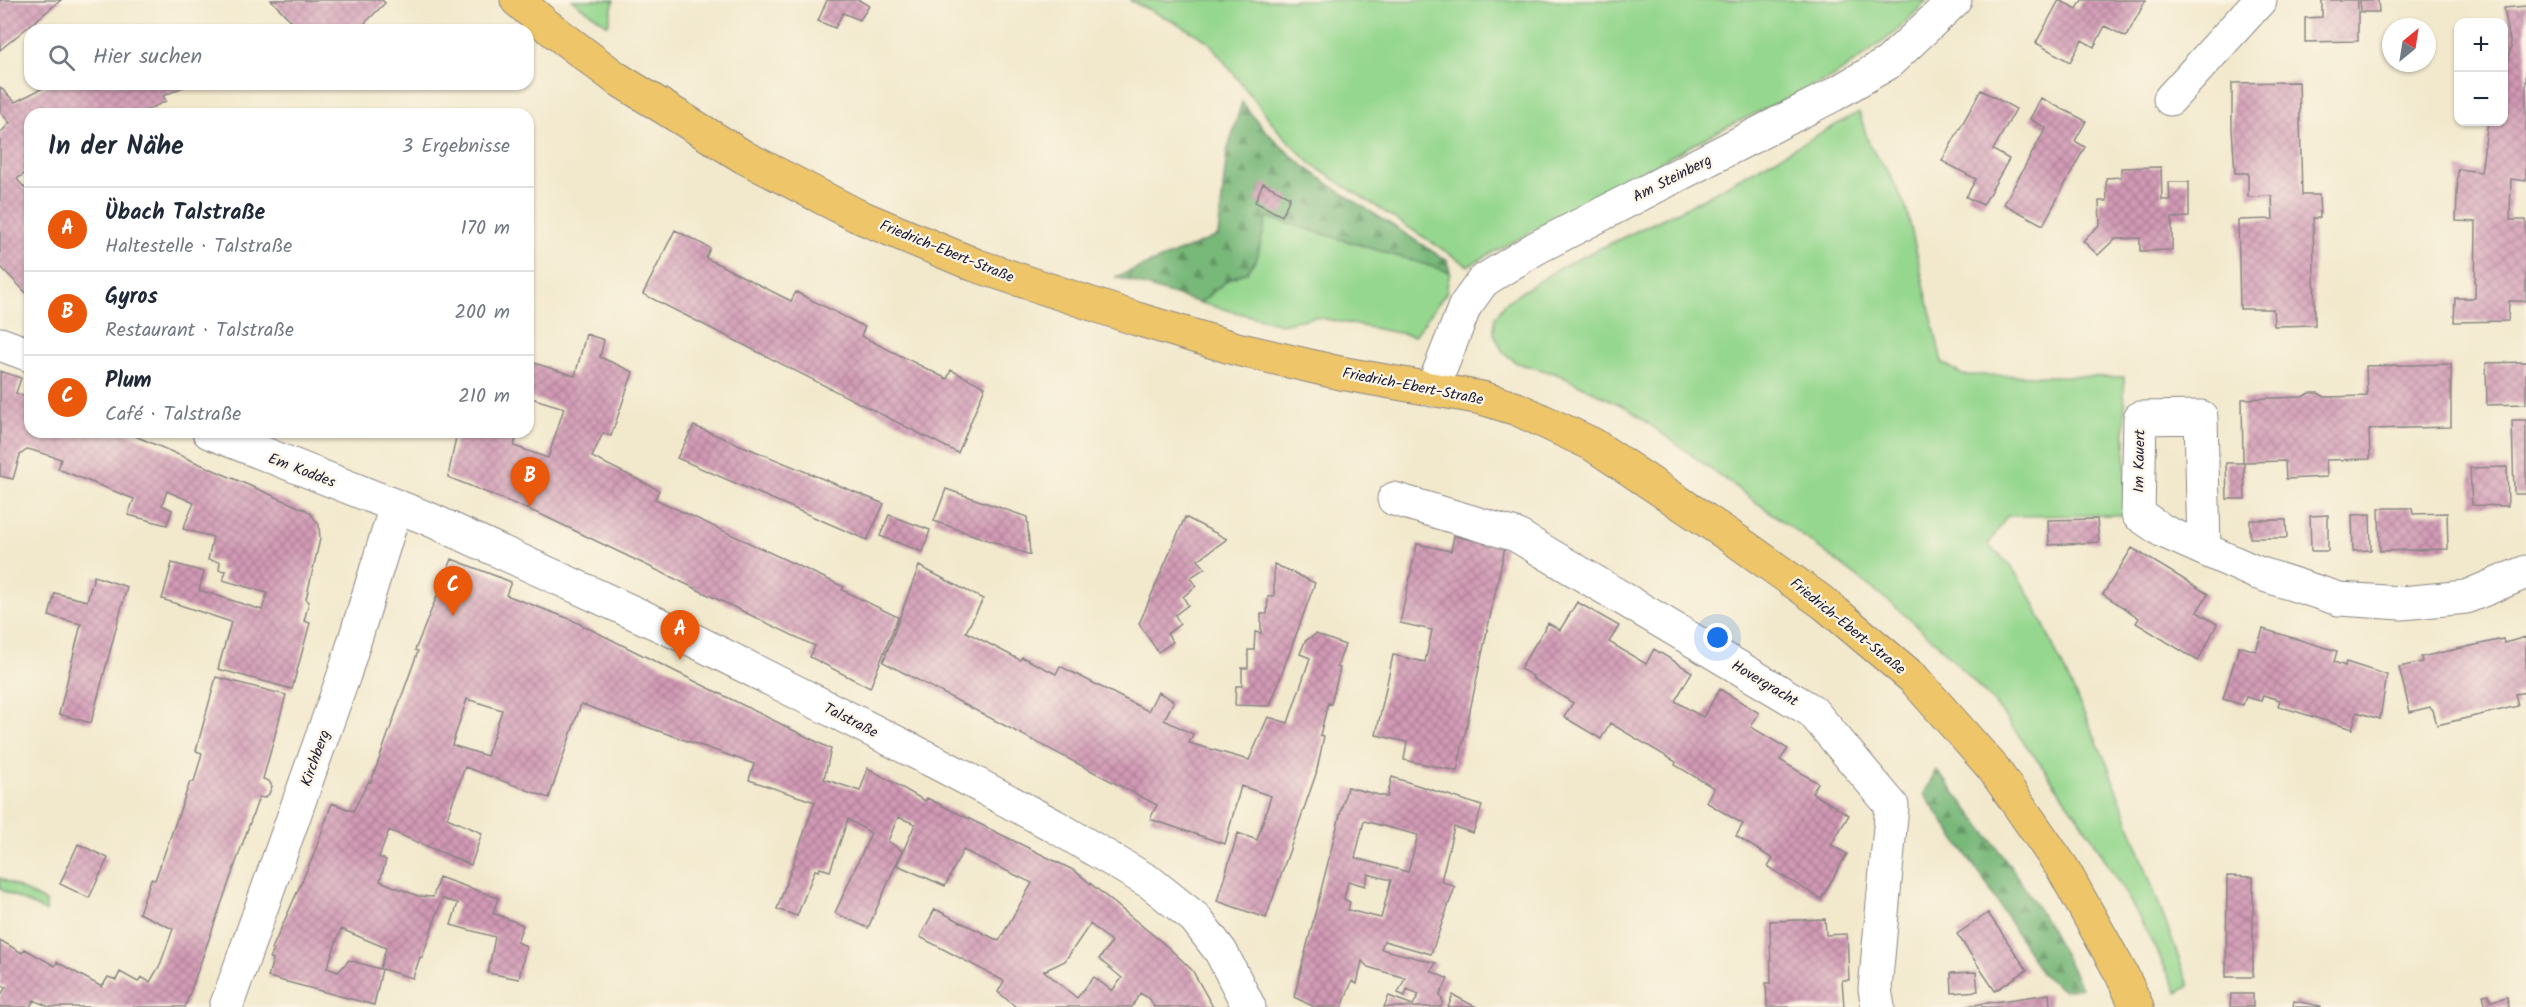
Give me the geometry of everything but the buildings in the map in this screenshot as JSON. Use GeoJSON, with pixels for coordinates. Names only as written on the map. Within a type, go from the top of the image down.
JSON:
{"type":"FeatureCollection","features":[{"type":"Feature","properties":{"kind":"main road","name":"Friedrich-Ebert-Straße"},"geometry":{"type":"LineString","coordinates":[[517,0],[616,78],[744,157],[856,215],[975,265],[1137,320],[1237,349],[1340,373],[1461,393],[1517,409],[1592,444],[1734,538],[1825,604],[1914,679],[1993,768],[2063,869],[2122,975],[2137,1007]]}},
{"type":"Feature","properties":{"kind":"street","name":"Am Steinberg"},"geometry":{"type":"LineString","coordinates":[[1432,390],[1465,306],[1483,281],[1536,248],[1833,95],[1888,63],[1955,0]]}},
{"type":"Feature","properties":{"kind":"street"},"geometry":{"type":"LineString","coordinates":[[2170,99],[2260,0]]}},
{"type":"Feature","properties":{"kind":"street"},"geometry":{"type":"LineString","coordinates":[[0,344],[24,353]]}},
{"type":"Feature","properties":{"kind":"street","name":"Em Koddes"},"geometry":{"type":"LineString","coordinates":[[224,438],[396,506]]}},
{"type":"Feature","properties":{"kind":"street","name":"Hovergracht"},"geometry":{"type":"LineString","coordinates":[[1394,499],[1516,535],[1812,711],[1892,806],[1875,989],[1878,1007]]}},
{"type":"Feature","properties":{"kind":"street","name":"Kirchberg"},"geometry":{"type":"LineString","coordinates":[[226,1007],[344,675],[396,506]]}},
{"type":"Feature","properties":{"kind":"street","name":"Talstraße"},"geometry":{"type":"LineString","coordinates":[[396,506],[691,639],[941,765],[1053,825],[1151,883],[1195,918],[1221,952],[1249,1007]]}},
{"type":"Feature","properties":{"kind":"street"},"geometry":{"type":"LineString","coordinates":[[2204,549],[2255,572],[2339,599],[2402,603],[2466,597],[2526,572]]}},
{"type":"Feature","properties":{"kind":"green space"},"geometry":{"type":"Polygon","coordinates":[[[572,0],[614,0],[608,25],[572,0]]]}},
{"type":"Feature","properties":{"kind":"green space"},"geometry":{"type":"Polygon","coordinates":[[[1129,0],[1927,0],[1895,33],[1835,76],[1718,131],[1468,266],[1312,165],[1278,130],[1208,41],[1129,0]]]}},
{"type":"Feature","properties":{"kind":"green space"},"geometry":{"type":"Polygon","coordinates":[[[1242,102],[1289,154],[1344,195],[1447,260],[1450,272],[1267,217],[1257,258],[1247,272],[1229,279],[1200,303],[1116,277],[1218,236],[1227,152],[1242,102]]]}},
{"type":"Feature","properties":{"kind":"green space"},"geometry":{"type":"Polygon","coordinates":[[[1859,112],[1870,147],[1889,173],[1906,207],[1942,362],[1962,375],[2124,377],[2126,515],[2007,516],[1988,545],[2010,565],[2030,595],[2107,764],[2189,986],[2178,993],[2134,908],[2091,836],[1995,704],[1938,644],[1891,603],[1822,550],[1627,408],[1557,374],[1517,363],[1503,352],[1494,333],[1495,317],[1506,302],[1561,267],[1691,205],[1859,112]]]}},
{"type":"Feature","properties":{"kind":"green space"},"geometry":{"type":"Polygon","coordinates":[[[1266,216],[1450,272],[1446,293],[1414,336],[1315,317],[1281,324],[1200,303],[1229,279],[1247,272],[1263,235],[1266,216]]]}},
{"type":"Feature","properties":{"kind":"green space"},"geometry":{"type":"Polygon","coordinates":[[[1936,770],[1978,822],[2033,900],[2081,987],[2063,990],[2041,973],[1986,883],[1924,794],[1936,770]]]}},
{"type":"Feature","properties":{"kind":"green space"},"geometry":{"type":"Polygon","coordinates":[[[0,878],[46,902],[46,912],[0,889],[0,878]]]}},
{"type":"Feature","properties":{"kind":"place","name":"Gyros"},"geometry":{"type":"Point","coordinates":[530,507]}},
{"type":"Feature","properties":{"kind":"place","name":"Plum"},"geometry":{"type":"Point","coordinates":[453,616]}},
{"type":"Feature","properties":{"kind":"place","name":"Übach Talstraße"},"geometry":{"type":"Point","coordinates":[680,660]}}]}
